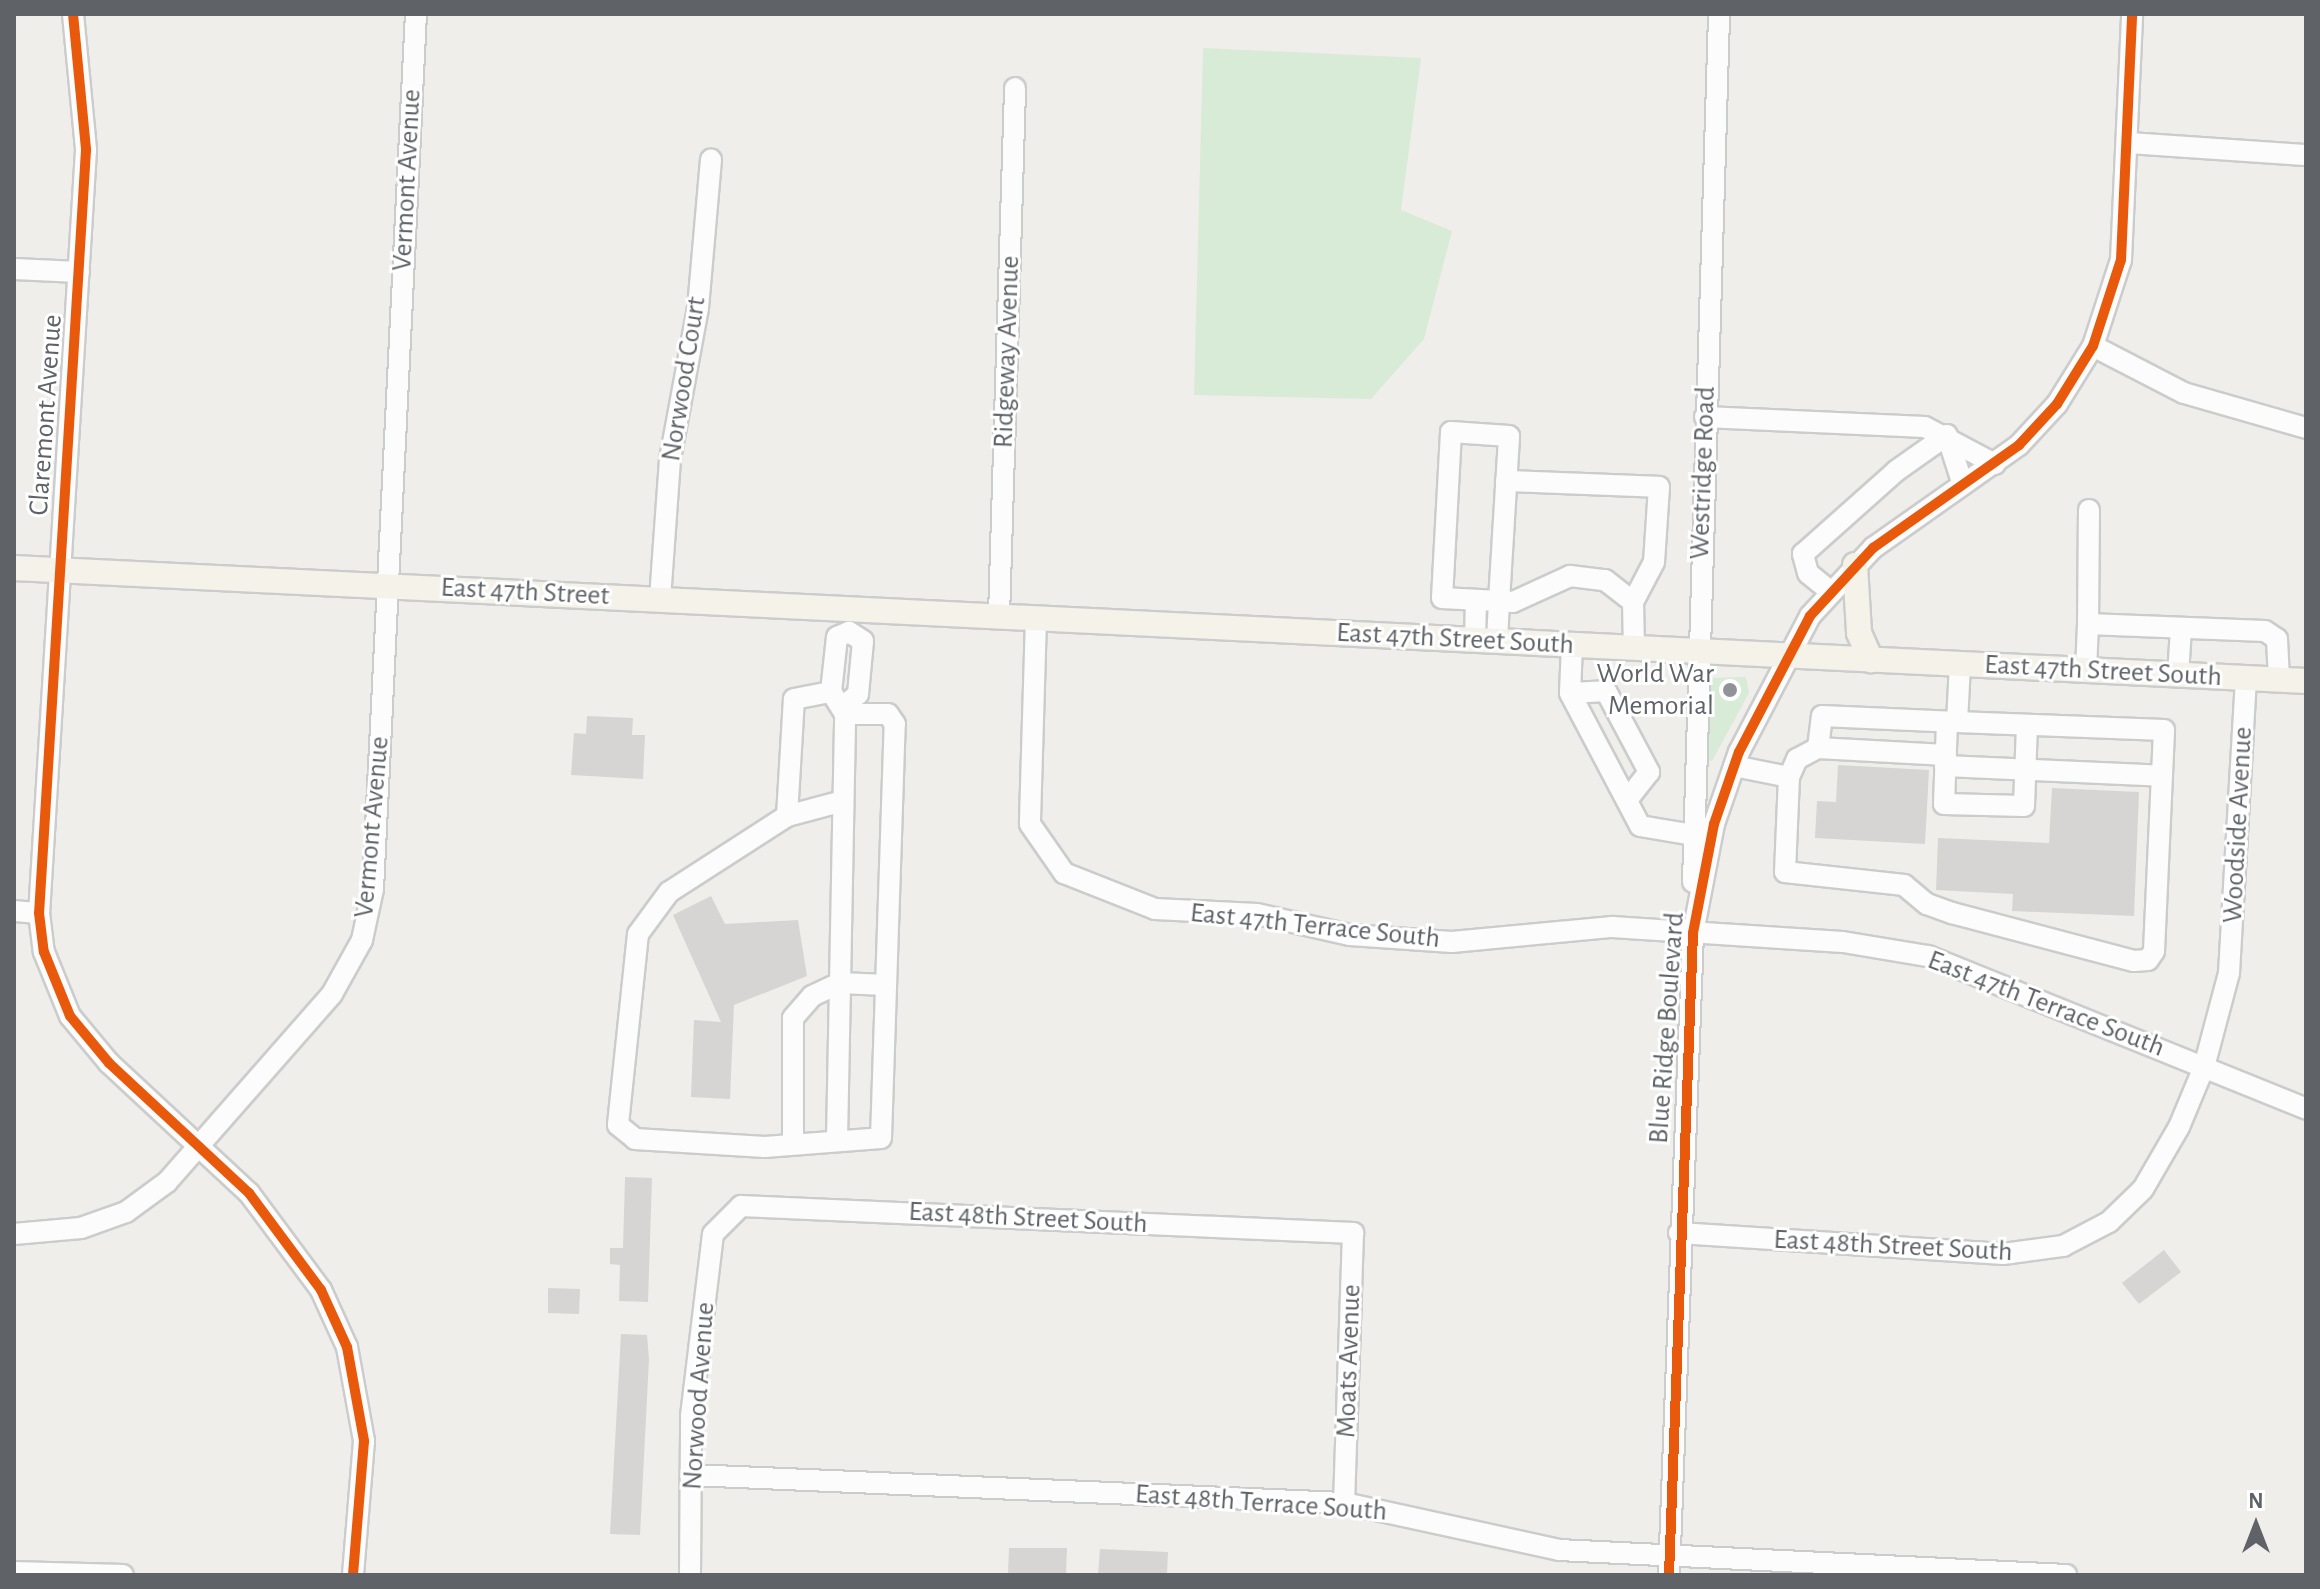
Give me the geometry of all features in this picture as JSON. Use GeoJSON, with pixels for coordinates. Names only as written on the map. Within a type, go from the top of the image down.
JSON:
{"type":"FeatureCollection","features":[{"type":"Feature","properties":{"kind":"main road"},"geometry":{"type":"LineString","coordinates":[[1855,565],[1859,633],[1871,660]]}},
{"type":"Feature","properties":{"kind":"main road","name":"East 47th Street"},"geometry":{"type":"LineString","coordinates":[[14,568],[660,599],[850,620],[1036,618]]}},
{"type":"Feature","properties":{"kind":"main road","name":"East 47th Street South"},"geometry":{"type":"LineString","coordinates":[[1036,618],[2306,681]]}},
{"type":"Feature","properties":{"kind":"street","name":"Claremont Avenue"},"geometry":{"type":"LineString","coordinates":[[73,14],[86,150],[39,913],[44,952],[70,1016],[109,1063],[197,1145]]}},
{"type":"Feature","properties":{"kind":"street","name":"Vermont Avenue"},"geometry":{"type":"LineString","coordinates":[[14,1234],[81,1228],[126,1212],[167,1182],[332,994],[362,940],[373,889],[416,14]]}},
{"type":"Feature","properties":{"kind":"street","name":"Westridge Road"},"geometry":{"type":"LineString","coordinates":[[1693,933],[1697,651],[1719,14]]}},
{"type":"Feature","properties":{"kind":"street","name":"Blue Ridge Boulevard"},"geometry":{"type":"LineString","coordinates":[[1669,1575],[1679,1233],[1693,933],[1714,824],[1734,766],[1789,655],[1830,591],[1855,565],[1913,516],[1995,464],[2057,404],[2093,346],[2121,260],[2132,14]]}},
{"type":"Feature","properties":{"kind":"street","name":"Ridgeway Avenue"},"geometry":{"type":"LineString","coordinates":[[999,616],[1015,88]]}},
{"type":"Feature","properties":{"kind":"street"},"geometry":{"type":"LineString","coordinates":[[2128,143],[2306,155]]}},
{"type":"Feature","properties":{"kind":"street","name":"Norwood Court"},"geometry":{"type":"LineString","coordinates":[[660,599],[670,459],[692,351],[711,160]]}},
{"type":"Feature","properties":{"kind":"street"},"geometry":{"type":"LineString","coordinates":[[14,269],[79,272]]}},
{"type":"Feature","properties":{"kind":"street"},"geometry":{"type":"LineString","coordinates":[[2093,346],[2184,393],[2306,428]]}},
{"type":"Feature","properties":{"kind":"street"},"geometry":{"type":"LineString","coordinates":[[1705,417],[1925,427],[1947,435],[1995,464]]}},
{"type":"Feature","properties":{"kind":"street"},"geometry":{"type":"LineString","coordinates":[[1486,640],[1499,601],[1509,436],[1451,432],[1442,598],[1499,601],[1583,575],[1605,580],[1633,602]]}},
{"type":"Feature","properties":{"kind":"street"},"geometry":{"type":"LineString","coordinates":[[1947,435],[1963,485]]}},
{"type":"Feature","properties":{"kind":"street"},"geometry":{"type":"LineString","coordinates":[[1830,591],[1808,573],[1803,554],[1896,471],[1947,435]]}},
{"type":"Feature","properties":{"kind":"street"},"geometry":{"type":"LineString","coordinates":[[1506,481],[1659,487],[1654,562],[1633,602],[1634,648]]}},
{"type":"Feature","properties":{"kind":"street"},"geometry":{"type":"LineString","coordinates":[[2086,670],[2089,510]]}},
{"type":"Feature","properties":{"kind":"street"},"geometry":{"type":"LineString","coordinates":[[1476,600],[1486,640]]}},
{"type":"Feature","properties":{"kind":"street","name":"East 47th Terrace South"},"geometry":{"type":"LineString","coordinates":[[1036,618],[1030,824],[1064,873],[1155,909],[1257,914],[1350,935],[1452,942],[1612,927],[1843,942],[1928,956],[2306,1109]]}},
{"type":"Feature","properties":{"kind":"street"},"geometry":{"type":"LineString","coordinates":[[840,703],[858,694],[863,641],[850,620]]}},
{"type":"Feature","properties":{"kind":"street"},"geometry":{"type":"LineString","coordinates":[[2088,624],[2273,634],[2279,680]]}},
{"type":"Feature","properties":{"kind":"street"},"geometry":{"type":"LineString","coordinates":[[2178,675],[2181,628]]}},
{"type":"Feature","properties":{"kind":"street"},"geometry":{"type":"LineString","coordinates":[[1572,645],[1570,693],[1640,826],[1694,835]]}},
{"type":"Feature","properties":{"kind":"street"},"geometry":{"type":"LineString","coordinates":[[1960,664],[1946,760],[1944,804],[2024,806],[2027,725]]}},
{"type":"Feature","properties":{"kind":"street","name":"Woodside Avenue"},"geometry":{"type":"LineString","coordinates":[[2204,1067],[2229,973],[2246,678]]}},
{"type":"Feature","properties":{"kind":"street"},"geometry":{"type":"LineString","coordinates":[[1570,693],[1606,691],[1649,772],[1627,800]]}},
{"type":"Feature","properties":{"kind":"street"},"geometry":{"type":"LineString","coordinates":[[787,816],[794,699],[840,703],[888,714],[895,724],[881,1138],[793,1144],[635,1139],[618,1125],[638,934],[669,892],[787,816],[843,801]]}},
{"type":"Feature","properties":{"kind":"street"},"geometry":{"type":"LineString","coordinates":[[837,1140],[843,801],[840,703]]}},
{"type":"Feature","properties":{"kind":"street"},"geometry":{"type":"LineString","coordinates":[[1818,748],[1822,716],[2164,730],[2162,776],[2154,951],[2148,960],[2134,961],[1952,913],[1927,904],[1904,885],[1785,872],[1789,777],[1797,759],[1818,748],[2025,769],[2162,776]]}},
{"type":"Feature","properties":{"kind":"street"},"geometry":{"type":"LineString","coordinates":[[1734,766],[1789,777]]}},
{"type":"Feature","properties":{"kind":"street"},"geometry":{"type":"LineString","coordinates":[[14,911],[39,913]]}},
{"type":"Feature","properties":{"kind":"street"},"geometry":{"type":"LineString","coordinates":[[793,1144],[793,1018],[812,996],[840,983],[886,985]]}},
{"type":"Feature","properties":{"kind":"street","name":"East 48th Street South"},"geometry":{"type":"LineString","coordinates":[[1679,1233],[2003,1254],[2063,1246],[2109,1222],[2143,1189],[2204,1067]]}},
{"type":"Feature","properties":{"kind":"street"},"geometry":{"type":"LineString","coordinates":[[197,1145],[288,1239],[347,1347],[364,1441],[353,1575]]}},
{"type":"Feature","properties":{"kind":"street","name":"East 48th Street South"},"geometry":{"type":"LineString","coordinates":[[722,1220],[741,1206],[767,1206],[1338,1233]]}},
{"type":"Feature","properties":{"kind":"street","name":"Norwood Avenue"},"geometry":{"type":"LineString","coordinates":[[690,1575],[691,1475],[699,1356],[713,1234],[722,1220]]}},
{"type":"Feature","properties":{"kind":"street","name":"Moats Avenue"},"geometry":{"type":"LineString","coordinates":[[1338,1233],[1353,1233],[1344,1503]]}},
{"type":"Feature","properties":{"kind":"street","name":"East 48th Terrace South"},"geometry":{"type":"LineString","coordinates":[[691,1475],[1344,1503],[1421,1515],[1559,1550],[1669,1552],[2066,1575]]}},
{"type":"Feature","properties":{"kind":"street"},"geometry":{"type":"LineString","coordinates":[[14,1572],[123,1575]]}},
{"type":"Feature","properties":{"kind":"green space"},"geometry":{"type":"Polygon","coordinates":[[[1203,48],[1421,58],[1401,210],[1452,231],[1424,339],[1371,399],[1194,395],[1203,48]]]}},
{"type":"Feature","properties":{"kind":"green space"},"geometry":{"type":"Polygon","coordinates":[[[1746,677],[1749,693],[1712,761],[1705,760],[1706,678],[1746,677]]]}},
{"type":"Feature","properties":{"kind":"building"},"geometry":{"type":"Polygon","coordinates":[[[587,716],[633,718],[632,735],[645,735],[643,779],[571,775],[574,733],[586,734],[587,716]]]}},
{"type":"Feature","properties":{"kind":"building"},"geometry":{"type":"Polygon","coordinates":[[[1838,765],[1929,770],[1925,844],[1815,838],[1817,801],[1836,802],[1838,765]]]}},
{"type":"Feature","properties":{"kind":"building"},"geometry":{"type":"Polygon","coordinates":[[[2052,788],[2139,792],[2134,916],[2012,911],[2013,894],[1936,890],[1938,838],[2049,843],[2052,788]]]}},
{"type":"Feature","properties":{"kind":"building"},"geometry":{"type":"Polygon","coordinates":[[[711,896],[725,924],[798,920],[807,976],[734,1005],[730,1099],[691,1097],[694,1020],[721,1022],[673,915],[711,896]]]}},
{"type":"Feature","properties":{"kind":"building"},"geometry":{"type":"Polygon","coordinates":[[[625,1177],[652,1178],[648,1302],[619,1301],[620,1265],[610,1264],[610,1248],[623,1248],[625,1177]]]}},
{"type":"Feature","properties":{"kind":"building"},"geometry":{"type":"Polygon","coordinates":[[[2164,1250],[2181,1272],[2139,1304],[2122,1283],[2164,1250]]]}},
{"type":"Feature","properties":{"kind":"building"},"geometry":{"type":"Polygon","coordinates":[[[548,1288],[580,1289],[579,1314],[548,1313],[548,1288]]]}},
{"type":"Feature","properties":{"kind":"building"},"geometry":{"type":"Polygon","coordinates":[[[621,1334],[647,1335],[649,1359],[640,1535],[610,1534],[621,1334]]]}},
{"type":"Feature","properties":{"kind":"building"},"geometry":{"type":"Polygon","coordinates":[[[1009,1548],[1067,1548],[1066,1575],[1008,1574],[1009,1548]]]}},
{"type":"Feature","properties":{"kind":"building"},"geometry":{"type":"Polygon","coordinates":[[[1100,1549],[1168,1552],[1167,1575],[1098,1575],[1100,1549]]]}},
{"type":"Feature","properties":{"kind":"cycle path"},"geometry":{"type":"LineString","coordinates":[[73,14],[86,150],[39,913],[44,952],[70,1016],[109,1063],[249,1193],[321,1290],[347,1347],[364,1441],[353,1575]]}},
{"type":"Feature","properties":{"kind":"cycle path"},"geometry":{"type":"LineString","coordinates":[[1669,1575],[1693,933],[1714,824],[1739,752],[1810,616],[1873,548],[2019,445],[2057,404],[2093,346],[2121,260],[2132,14]]}},
{"type":"Feature","properties":{"kind":"place","name":"World War Memorial"},"geometry":{"type":"Point","coordinates":[1730,690]}}]}
